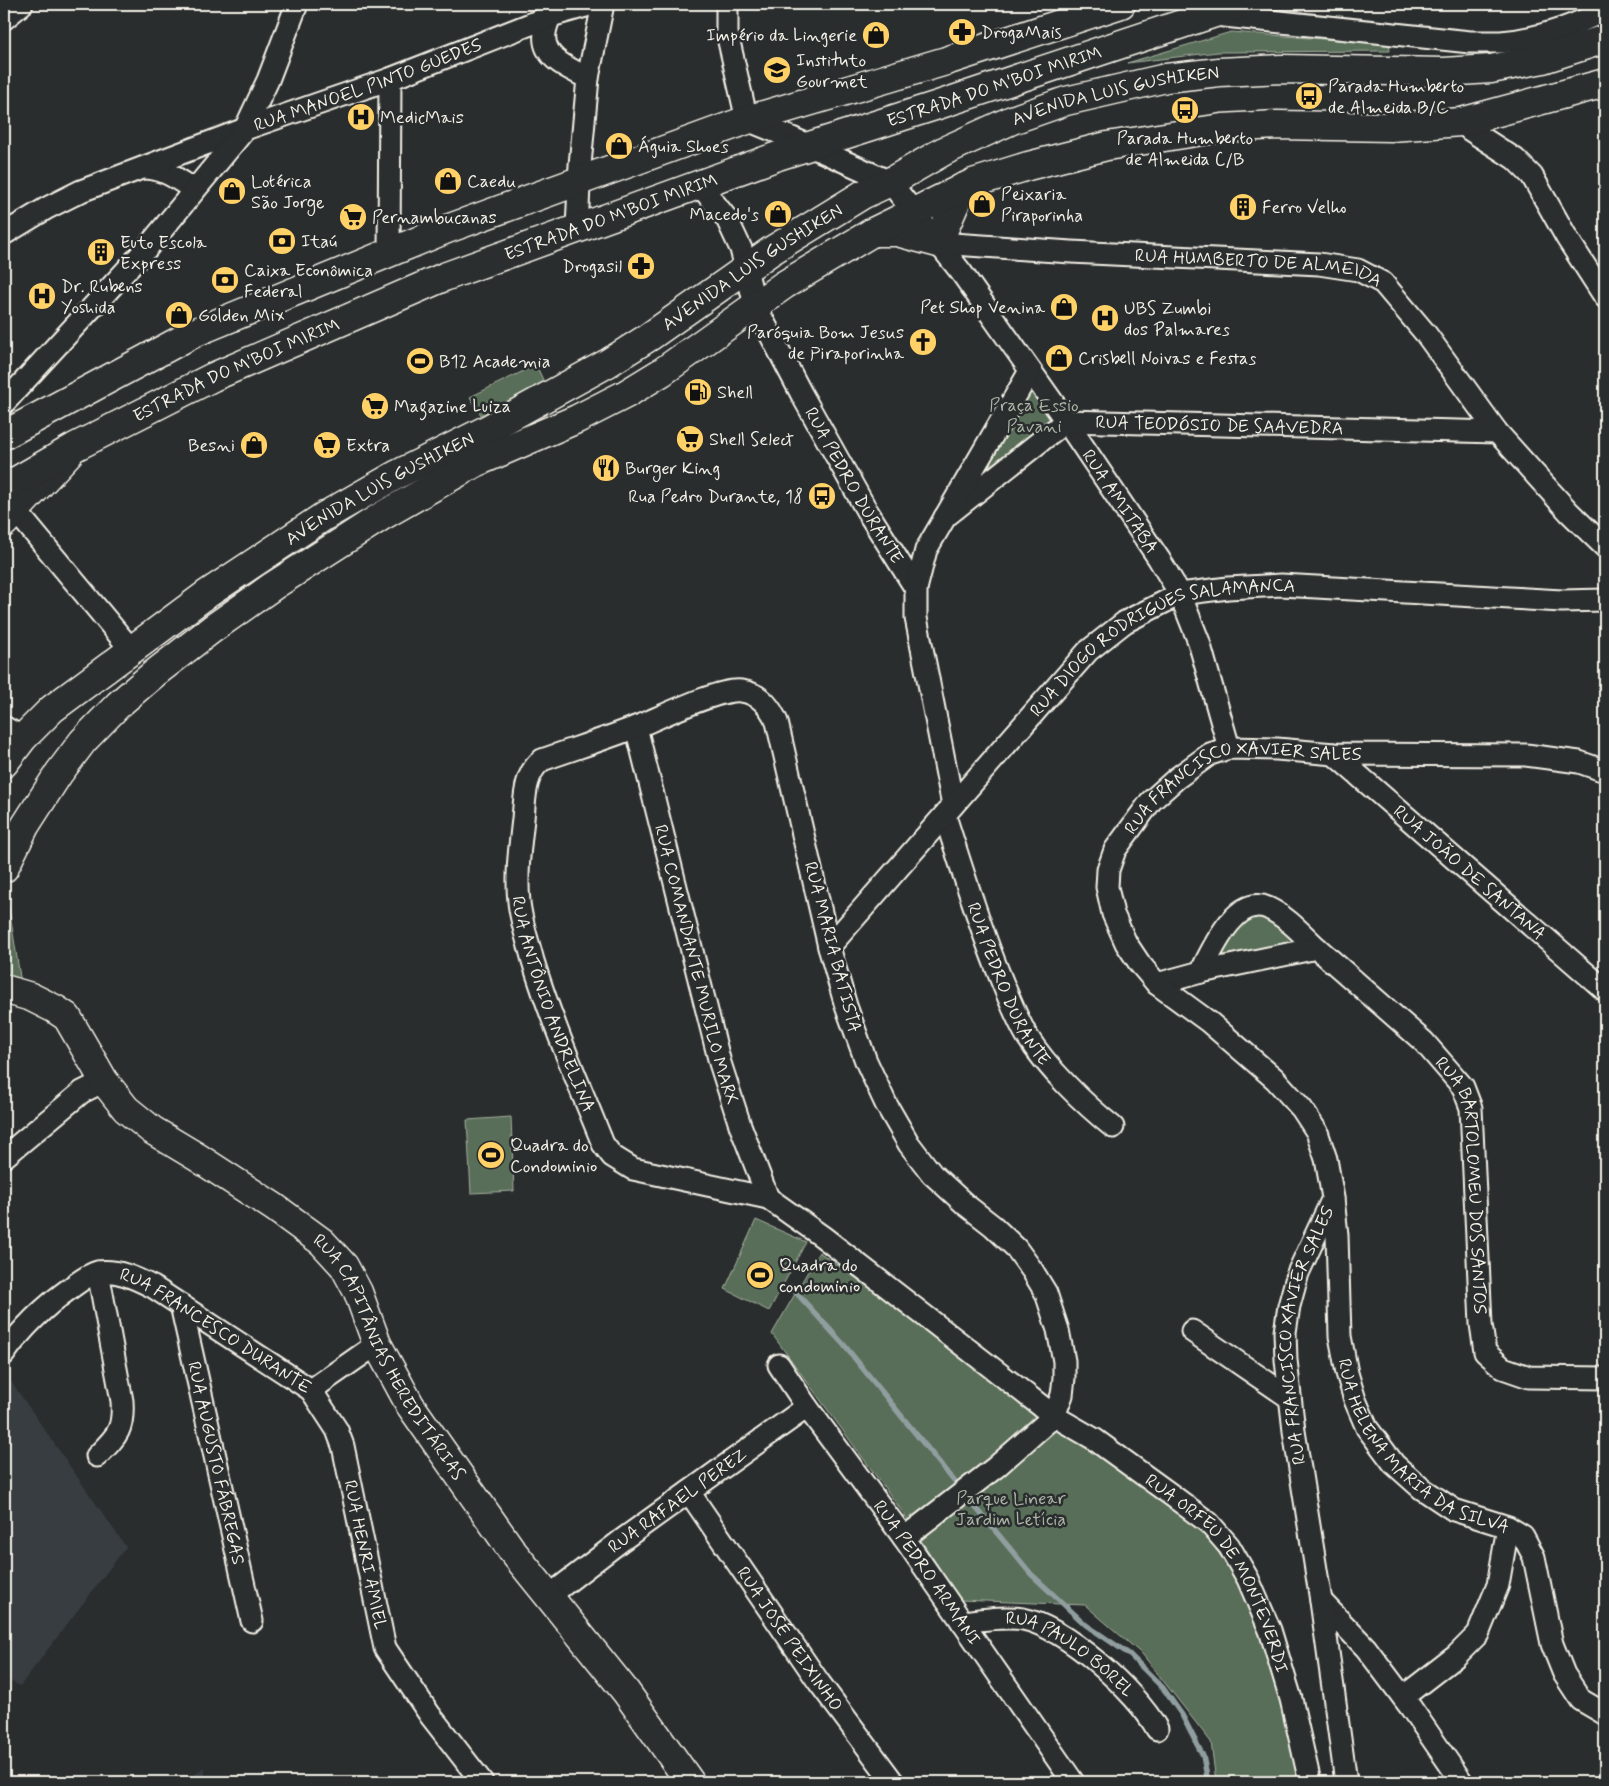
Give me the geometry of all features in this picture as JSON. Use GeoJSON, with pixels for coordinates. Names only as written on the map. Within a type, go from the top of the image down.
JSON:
{"type":"FeatureCollection","features":[{"type":"Feature","properties":{"kind":"main road"},"geometry":{"type":"LineString","coordinates":[[4,435],[203,329],[447,229],[747,120],[946,61],[1121,4]]}},
{"type":"Feature","properties":{"kind":"main road","name":"ESTRADA DO M'BOI MIRIM"},"geometry":{"type":"LineString","coordinates":[[8,507],[75,447],[213,376],[444,277],[809,146],[1242,4]]}},
{"type":"Feature","properties":{"kind":"main road","name":"AVENIDA LUIS GUSHIKEN"},"geometry":{"type":"LineString","coordinates":[[4,763],[13,732],[52,709],[207,594],[322,517],[398,474],[490,428],[608,363],[649,337],[746,268],[862,194],[890,182],[944,151],[1012,120],[1066,101],[1166,78],[1219,72],[1282,69],[1444,72],[1491,69],[1543,60],[1605,39]]}},
{"type":"Feature","properties":{"kind":"main road"},"geometry":{"type":"LineString","coordinates":[[873,232],[894,231],[938,243],[968,185],[1028,166],[1107,146],[1222,128],[1277,125],[1391,127],[1461,122],[1601,88]]}},
{"type":"Feature","properties":{"kind":"main road","name":"AVENIDA LUIS GUSHIKEN"},"geometry":{"type":"LineString","coordinates":[[4,868],[30,819],[59,773],[83,741],[119,704],[154,673],[212,629],[273,586],[382,516],[499,452],[577,419],[626,394],[662,372],[784,285],[873,232],[968,185]]}},
{"type":"Feature","properties":{"kind":"main road","name":"RUA CAPITÂNIAS HEREDITÁRIAS"},"geometry":{"type":"LineString","coordinates":[[4,990],[31,997],[67,1017],[104,1082],[126,1109],[152,1130],[197,1156],[274,1207],[322,1242],[344,1266],[358,1292],[376,1344],[410,1404],[513,1552],[626,1692],[690,1782]]}},
{"type":"Feature","properties":{"kind":"main road"},"geometry":{"type":"LineString","coordinates":[[4,1000],[31,997]]}},
{"type":"Feature","properties":{"kind":"street"},"geometry":{"type":"LineString","coordinates":[[4,19],[22,4]]}},
{"type":"Feature","properties":{"kind":"street"},"geometry":{"type":"LineString","coordinates":[[4,403],[147,248],[244,129],[268,80],[297,4]]}},
{"type":"Feature","properties":{"kind":"street","name":"RUA MANOEL PINTO GUEDES"},"geometry":{"type":"LineString","coordinates":[[4,234],[47,208],[81,191],[244,129],[390,79],[552,10],[593,4]]}},
{"type":"Feature","properties":{"kind":"street"},"geometry":{"type":"LineString","coordinates":[[577,228],[579,180],[588,78],[603,4]]}},
{"type":"Feature","properties":{"kind":"street"},"geometry":{"type":"LineString","coordinates":[[727,4],[727,33],[747,120],[890,182]]}},
{"type":"Feature","properties":{"kind":"street"},"geometry":{"type":"LineString","coordinates":[[552,10],[545,31],[544,41],[547,50],[560,63],[588,78]]}},
{"type":"Feature","properties":{"kind":"street"},"geometry":{"type":"LineString","coordinates":[[1210,14],[1470,42],[1502,42],[1534,36],[1589,18],[1605,10]]}},
{"type":"Feature","properties":{"kind":"street"},"geometry":{"type":"LineString","coordinates":[[389,253],[390,79]]}},
{"type":"Feature","properties":{"kind":"street"},"geometry":{"type":"LineString","coordinates":[[1461,122],[1470,130],[1515,159],[1532,176],[1567,238],[1605,297]]}},
{"type":"Feature","properties":{"kind":"street","name":"RUA MANOEL PINTO GUEDES"},"geometry":{"type":"LineString","coordinates":[[142,168],[152,168],[168,172],[194,190]]}},
{"type":"Feature","properties":{"kind":"street","name":"RUA AMITABA"},"geometry":{"type":"LineString","coordinates":[[890,182],[961,272],[1066,421],[1159,559],[1180,594],[1199,642],[1229,748]]}},
{"type":"Feature","properties":{"kind":"street","name":"RUA PEDRO DURANTE"},"geometry":{"type":"LineString","coordinates":[[700,185],[727,219],[741,249],[755,304],[802,395],[858,494],[916,589],[916,618],[949,811],[982,932],[1006,990],[1027,1036],[1050,1066],[1099,1116],[1113,1127]]}},
{"type":"Feature","properties":{"kind":"street","name":"RUA HUMBERTO DE ALMEIDA"},"geometry":{"type":"LineString","coordinates":[[938,243],[1071,252],[1319,264],[1358,270],[1383,283],[1426,334],[1497,432],[1568,512],[1605,547]]}},
{"type":"Feature","properties":{"kind":"street"},"geometry":{"type":"LineString","coordinates":[[916,589],[926,550],[1030,371]]}},
{"type":"Feature","properties":{"kind":"street"},"geometry":{"type":"LineString","coordinates":[[945,517],[1066,421]]}},
{"type":"Feature","properties":{"kind":"street","name":"RUA TEODÓSIO DE SAAVEDRA"},"geometry":{"type":"LineString","coordinates":[[1066,421],[1497,432]]}},
{"type":"Feature","properties":{"kind":"street"},"geometry":{"type":"LineString","coordinates":[[8,507],[124,640],[129,652]]}},
{"type":"Feature","properties":{"kind":"street","name":"RUA DIOGO RODRIGUES SALAMANCA"},"geometry":{"type":"LineString","coordinates":[[829,947],[1088,651],[1125,622],[1180,594],[1228,588],[1281,585],[1562,601],[1605,600]]}},
{"type":"Feature","properties":{"kind":"street","name":"RUA MARIA BATISTA"},"geometry":{"type":"LineString","coordinates":[[636,727],[682,707],[732,691],[742,691],[764,701],[772,711],[829,947],[846,1006],[866,1061],[886,1104],[909,1144],[932,1174],[1016,1248],[1046,1293],[1058,1330],[1064,1361],[1062,1395],[1054,1416],[996,1467],[904,1538]]}},
{"type":"Feature","properties":{"kind":"street","name":"RUA ANTÔNIO ANDRELINA"},"geometry":{"type":"LineString","coordinates":[[636,727],[542,760],[536,764],[529,775],[525,798],[519,863],[519,902],[525,932],[542,990],[603,1144],[612,1156],[633,1169],[768,1198],[823,1236],[1054,1416]]}},
{"type":"Feature","properties":{"kind":"street","name":"RUA COMANDANTE MURILO MARX"},"geometry":{"type":"LineString","coordinates":[[636,727],[720,1063],[740,1125],[768,1198]]}},
{"type":"Feature","properties":{"kind":"street","name":"RUA FRANCISCO XAVIER SALES"},"geometry":{"type":"LineString","coordinates":[[1346,1782],[1321,1601],[1294,1431],[1285,1332],[1289,1306],[1298,1273],[1332,1198],[1326,1159],[1317,1132],[1302,1109],[1275,1079],[1209,1022],[1157,984],[1126,943],[1113,914],[1107,886],[1108,870],[1115,850],[1151,802],[1177,778],[1210,754],[1229,748],[1278,749],[1334,754],[1526,755],[1579,762],[1605,771]]}},
{"type":"Feature","properties":{"kind":"street","name":"RUA JOÃO DE SANTANA"},"geometry":{"type":"LineString","coordinates":[[1334,754],[1605,990]]}},
{"type":"Feature","properties":{"kind":"street","name":"RUA BARTOLOMEU DOS SANTOS"},"geometry":{"type":"LineString","coordinates":[[1201,972],[1216,941],[1231,920],[1246,909],[1256,906],[1267,908],[1283,918],[1424,1042],[1463,1087],[1471,1108],[1481,1324],[1485,1352],[1503,1368],[1529,1377],[1605,1378]]}},
{"type":"Feature","properties":{"kind":"street"},"geometry":{"type":"LineString","coordinates":[[1157,984],[1201,972],[1317,948]]}},
{"type":"Feature","properties":{"kind":"street"},"geometry":{"type":"LineString","coordinates":[[4,1157],[82,1092],[104,1082]]}},
{"type":"Feature","properties":{"kind":"street","name":"RUA HELENA MARIA DA SILVA"},"geometry":{"type":"LineString","coordinates":[[1332,1198],[1338,1252],[1340,1336],[1347,1373],[1355,1400],[1367,1428],[1394,1464],[1421,1488],[1454,1510],[1508,1527],[1523,1536],[1534,1557],[1552,1644],[1564,1674],[1581,1700],[1605,1714]]}},
{"type":"Feature","properties":{"kind":"street"},"geometry":{"type":"LineString","coordinates":[[4,1354],[15,1338],[47,1305],[82,1280],[98,1272],[122,1401],[123,1417],[121,1427],[97,1456]]}},
{"type":"Feature","properties":{"kind":"street","name":"RUA FRANCESCO DURANTE"},"geometry":{"type":"LineString","coordinates":[[98,1272],[118,1273],[133,1277],[153,1287],[311,1390],[376,1344]]}},
{"type":"Feature","properties":{"kind":"street","name":"RUA AUGUSTO FÁBREGAS"},"geometry":{"type":"LineString","coordinates":[[181,1305],[252,1621]]}},
{"type":"Feature","properties":{"kind":"street"},"geometry":{"type":"LineString","coordinates":[[1192,1331],[1290,1398]]}},
{"type":"Feature","properties":{"kind":"street","name":"RUA PEDRO ARMANI"},"geometry":{"type":"LineString","coordinates":[[779,1365],[807,1407],[904,1538],[1073,1782]]}},
{"type":"Feature","properties":{"kind":"street","name":"RUA HENRI AMIEL"},"geometry":{"type":"LineString","coordinates":[[311,1390],[337,1430],[344,1446],[385,1648],[430,1715],[482,1782]]}},
{"type":"Feature","properties":{"kind":"street","name":"RUA RAFAEL PEREZ"},"geometry":{"type":"LineString","coordinates":[[549,1596],[622,1540],[807,1407]]}},
{"type":"Feature","properties":{"kind":"street","name":"RUA ORFEU DE MONTEVERDI"},"geometry":{"type":"LineString","coordinates":[[1054,1416],[1094,1439],[1170,1494],[1209,1523],[1230,1546],[1248,1579],[1270,1630],[1291,1699],[1310,1782]]}},
{"type":"Feature","properties":{"kind":"street","name":"RUA JOSÉ PEIXINHO"},"geometry":{"type":"LineString","coordinates":[[689,1492],[818,1681],[893,1782]]}},
{"type":"Feature","properties":{"kind":"street"},"geometry":{"type":"LineString","coordinates":[[1403,1697],[1456,1656],[1478,1634],[1498,1585],[1508,1527]]}},
{"type":"Feature","properties":{"kind":"street"},"geometry":{"type":"LineString","coordinates":[[1321,1601],[1366,1648],[1403,1697],[1462,1782]]}},
{"type":"Feature","properties":{"kind":"street","name":"RUA PAULO BOREL"},"geometry":{"type":"LineString","coordinates":[[962,1622],[996,1618],[1022,1619],[1038,1623],[1060,1635],[1108,1670],[1151,1718],[1157,1729]]}},
{"type":"Feature","properties":{"kind":"shaded area"},"geometry":{"type":"Polygon","coordinates":[[[8,1377],[126,1547],[20,1686],[4,1678],[4,1384],[8,1377]]]}},
{"type":"Feature","properties":{"kind":"shaded area"},"geometry":{"type":"Polygon","coordinates":[[[204,1767],[206,1782],[186,1782],[204,1767]]]}},
{"type":"Feature","properties":{"kind":"green space"},"geometry":{"type":"Polygon","coordinates":[[[1231,32],[1389,44],[1390,51],[1218,52],[1127,63],[1231,32]]]}},
{"type":"Feature","properties":{"kind":"green space"},"geometry":{"type":"Polygon","coordinates":[[[536,365],[544,382],[481,415],[470,397],[536,365]]]}},
{"type":"Feature","properties":{"kind":"green space","name":"Praça Essio Pavani"},"geometry":{"type":"Polygon","coordinates":[[[1033,379],[1062,419],[958,501],[1033,379]]]}},
{"type":"Feature","properties":{"kind":"green space"},"geometry":{"type":"Polygon","coordinates":[[[5,883],[21,983],[4,978],[5,883]]]}},
{"type":"Feature","properties":{"kind":"green space"},"geometry":{"type":"Polygon","coordinates":[[[1262,913],[1303,946],[1212,964],[1232,934],[1245,923],[1262,913]]]}},
{"type":"Feature","properties":{"kind":"green space","name":"Quadra do Condominio"},"geometry":{"type":"Polygon","coordinates":[[[511,1117],[514,1191],[471,1193],[467,1120],[511,1117]]]}},
{"type":"Feature","properties":{"kind":"green space","name":"Quadra do condominio"},"geometry":{"type":"Polygon","coordinates":[[[756,1220],[806,1242],[769,1311],[725,1289],[756,1220]]]}},
{"type":"Feature","properties":{"kind":"green space","name":"Parque Linear Jardim Letícia"},"geometry":{"type":"Polygon","coordinates":[[[819,1252],[950,1345],[1025,1408],[1171,1504],[1202,1530],[1245,1590],[1285,1711],[1301,1782],[1216,1782],[1211,1742],[1143,1655],[1085,1605],[960,1600],[904,1514],[772,1334],[819,1252]]]}},
{"type":"Feature","properties":{"kind":"waterway"},"geometry":{"type":"LineString","coordinates":[[791,1287],[844,1345],[954,1481]]}},
{"type":"Feature","properties":{"kind":"waterway"},"geometry":{"type":"LineString","coordinates":[[973,1504],[1031,1574],[1086,1625],[1129,1654],[1163,1688],[1182,1715],[1203,1756],[1208,1782]]}},
{"type":"Feature","properties":{"kind":"place","name":"DrogaMais"},"geometry":{"type":"Point","coordinates":[962,32]}},
{"type":"Feature","properties":{"kind":"place","name":"Império da Lingerie"},"geometry":{"type":"Point","coordinates":[876,35]}},
{"type":"Feature","properties":{"kind":"place","name":"Instituto Gourmet"},"geometry":{"type":"Point","coordinates":[777,70]}},
{"type":"Feature","properties":{"kind":"place","name":"Parada Humberto de Almeida B/C"},"geometry":{"type":"Point","coordinates":[1309,96]}},
{"type":"Feature","properties":{"kind":"place","name":"Parada Humberto de Almeida C/B"},"geometry":{"type":"Point","coordinates":[1185,110]}},
{"type":"Feature","properties":{"kind":"place","name":"MedicMais"},"geometry":{"type":"Point","coordinates":[361,117]}},
{"type":"Feature","properties":{"kind":"place","name":"Águia Shoes"},"geometry":{"type":"Point","coordinates":[619,146]}},
{"type":"Feature","properties":{"kind":"place","name":"Caedu"},"geometry":{"type":"Point","coordinates":[448,181]}},
{"type":"Feature","properties":{"kind":"place","name":"Lotérica São Jorge"},"geometry":{"type":"Point","coordinates":[232,191]}},
{"type":"Feature","properties":{"kind":"place","name":"Peixaria Piraporinha"},"geometry":{"type":"Point","coordinates":[982,204]}},
{"type":"Feature","properties":{"kind":"place","name":"Ferro Velho"},"geometry":{"type":"Point","coordinates":[1243,207]}},
{"type":"Feature","properties":{"kind":"place","name":"Macedo's"},"geometry":{"type":"Point","coordinates":[778,214]}},
{"type":"Feature","properties":{"kind":"place","name":"Pernambucanas"},"geometry":{"type":"Point","coordinates":[353,217]}},
{"type":"Feature","properties":{"kind":"place","name":"Itaú"},"geometry":{"type":"Point","coordinates":[282,241]}},
{"type":"Feature","properties":{"kind":"place","name":"Euto Escola Express"},"geometry":{"type":"Point","coordinates":[101,252]}},
{"type":"Feature","properties":{"kind":"place","name":"Drogasil"},"geometry":{"type":"Point","coordinates":[641,266]}},
{"type":"Feature","properties":{"kind":"place","name":"Caixa Econômica Federal"},"geometry":{"type":"Point","coordinates":[225,280]}},
{"type":"Feature","properties":{"kind":"place","name":"Dr. Rubens Yoshida"},"geometry":{"type":"Point","coordinates":[42,296]}},
{"type":"Feature","properties":{"kind":"place","name":"Pet Shop Venina"},"geometry":{"type":"Point","coordinates":[1064,307]}},
{"type":"Feature","properties":{"kind":"place","name":"Golden Mix"},"geometry":{"type":"Point","coordinates":[179,315]}},
{"type":"Feature","properties":{"kind":"place","name":"UBS Zumbi dos Palmares"},"geometry":{"type":"Point","coordinates":[1105,318]}},
{"type":"Feature","properties":{"kind":"place","name":"Paróquia Bom Jesus de Piraporinha"},"geometry":{"type":"Point","coordinates":[923,342]}},
{"type":"Feature","properties":{"kind":"place","name":"Crisbell Noivas e Festas"},"geometry":{"type":"Point","coordinates":[1059,358]}},
{"type":"Feature","properties":{"kind":"place","name":"B12 Academia"},"geometry":{"type":"Point","coordinates":[420,361]}},
{"type":"Feature","properties":{"kind":"place","name":"Shell"},"geometry":{"type":"Point","coordinates":[698,392]}},
{"type":"Feature","properties":{"kind":"place","name":"Magazine Luiza"},"geometry":{"type":"Point","coordinates":[375,406]}},
{"type":"Feature","properties":{"kind":"place","name":"Shell Select"},"geometry":{"type":"Point","coordinates":[690,439]}},
{"type":"Feature","properties":{"kind":"place","name":"Besni"},"geometry":{"type":"Point","coordinates":[254,445]}},
{"type":"Feature","properties":{"kind":"place","name":"Extra"},"geometry":{"type":"Point","coordinates":[327,445]}},
{"type":"Feature","properties":{"kind":"place","name":"Burger King"},"geometry":{"type":"Point","coordinates":[606,468]}},
{"type":"Feature","properties":{"kind":"place","name":"Rua Pedro Durante, 18"},"geometry":{"type":"Point","coordinates":[822,496]}},
{"type":"Feature","properties":{"kind":"place","name":"Quadra do Condominio"},"geometry":{"type":"Point","coordinates":[491,1155]}},
{"type":"Feature","properties":{"kind":"place","name":"Quadra do condominio"},"geometry":{"type":"Point","coordinates":[760,1275]}}]}
